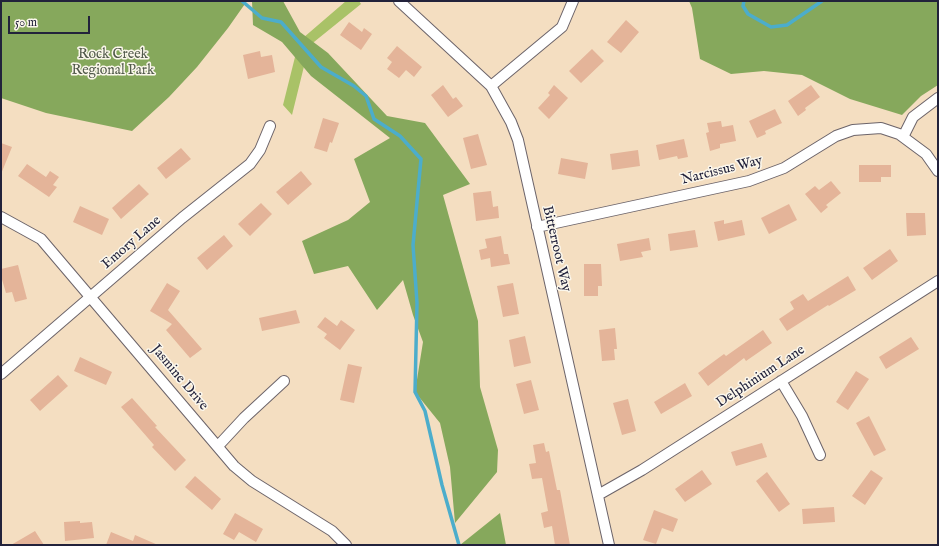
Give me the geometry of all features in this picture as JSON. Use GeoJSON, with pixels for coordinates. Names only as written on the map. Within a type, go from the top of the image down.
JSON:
{"type":"FeatureCollection","features":[{"type":"Feature","properties":{"kind":"street","name":"Bitterroot Way"},"geometry":{"type":"LineString","coordinates":[[399,1],[491,86],[511,122],[518,140],[609,545]]}},
{"type":"Feature","properties":{"kind":"street"},"geometry":{"type":"LineString","coordinates":[[491,86],[562,27],[573,1]]}},
{"type":"Feature","properties":{"kind":"street"},"geometry":{"type":"LineString","coordinates":[[903,137],[914,117],[938,98]]}},
{"type":"Feature","properties":{"kind":"street","name":"Emory Lane"},"geometry":{"type":"LineString","coordinates":[[1,374],[182,218],[250,164],[260,150],[270,126]]}},
{"type":"Feature","properties":{"kind":"street","name":"Narcissus Way"},"geometry":{"type":"LineString","coordinates":[[537,226],[749,181],[784,168],[836,136],[853,130],[881,128],[899,134],[926,154],[938,171]]}},
{"type":"Feature","properties":{"kind":"street","name":"Jasmine Drive"},"geometry":{"type":"LineString","coordinates":[[1,217],[41,239],[234,466],[252,481],[332,531],[346,545]]}},
{"type":"Feature","properties":{"kind":"street","name":"Delphinium Lane"},"geometry":{"type":"LineString","coordinates":[[598,496],[642,470],[938,281]]}},
{"type":"Feature","properties":{"kind":"street"},"geometry":{"type":"LineString","coordinates":[[781,381],[802,416],[820,455]]}},
{"type":"Feature","properties":{"kind":"street"},"geometry":{"type":"LineString","coordinates":[[218,446],[244,418],[284,382]]}},
{"type":"Feature","properties":{"kind":"green space","name":"Rock Creek Regional Park"},"geometry":{"type":"Polygon","coordinates":[[[1,1],[247,1],[197,67],[169,97],[132,131],[46,113],[1,98],[1,1]]]}},
{"type":"Feature","properties":{"kind":"green space"},"geometry":{"type":"Polygon","coordinates":[[[252,1],[283,1],[300,32],[328,53],[387,116],[425,123],[470,184],[443,195],[478,321],[480,387],[498,450],[497,472],[455,523],[450,467],[440,423],[415,392],[423,342],[413,315],[403,280],[377,310],[348,266],[314,274],[302,241],[348,220],[370,202],[354,159],[390,138],[311,76],[282,42],[253,25],[252,1]]]}},
{"type":"Feature","properties":{"kind":"green space"},"geometry":{"type":"Polygon","coordinates":[[[346,1],[359,1],[361,4],[309,46],[292,115],[283,105],[297,49],[303,38],[346,1]]]}},
{"type":"Feature","properties":{"kind":"green space"},"geometry":{"type":"Polygon","coordinates":[[[689,1],[938,1],[938,85],[921,96],[902,115],[850,99],[802,75],[764,71],[731,74],[700,59],[692,8],[689,1]]]}},
{"type":"Feature","properties":{"kind":"green space"},"geometry":{"type":"Polygon","coordinates":[[[500,513],[506,545],[460,545],[500,513]]]}},
{"type":"Feature","properties":{"kind":"building"},"geometry":{"type":"Polygon","coordinates":[[[626,20],[639,32],[621,53],[607,42],[626,20]]]}},
{"type":"Feature","properties":{"kind":"building"},"geometry":{"type":"Polygon","coordinates":[[[349,22],[362,32],[364,28],[372,34],[361,50],[340,35],[349,22]]]}},
{"type":"Feature","properties":{"kind":"building"},"geometry":{"type":"Polygon","coordinates":[[[397,46],[422,67],[414,77],[406,70],[399,78],[387,69],[392,62],[387,58],[397,46]]]}},
{"type":"Feature","properties":{"kind":"building"},"geometry":{"type":"Polygon","coordinates":[[[592,49],[604,61],[581,83],[569,71],[592,49]]]}},
{"type":"Feature","properties":{"kind":"building"},"geometry":{"type":"Polygon","coordinates":[[[260,51],[261,57],[272,55],[275,72],[248,79],[243,55],[260,51]]]}},
{"type":"Feature","properties":{"kind":"building"},"geometry":{"type":"Polygon","coordinates":[[[443,85],[453,99],[456,97],[463,106],[448,117],[431,95],[443,85]]]}},
{"type":"Feature","properties":{"kind":"building"},"geometry":{"type":"Polygon","coordinates":[[[554,85],[568,98],[549,119],[538,108],[550,95],[548,93],[554,85]]]}},
{"type":"Feature","properties":{"kind":"building"},"geometry":{"type":"Polygon","coordinates":[[[811,85],[820,97],[805,108],[806,110],[798,116],[788,101],[811,85]]]}},
{"type":"Feature","properties":{"kind":"building"},"geometry":{"type":"Polygon","coordinates":[[[775,109],[782,123],[765,131],[766,134],[757,138],[749,121],[775,109]]]}},
{"type":"Feature","properties":{"kind":"building"},"geometry":{"type":"Polygon","coordinates":[[[323,118],[339,123],[327,152],[314,148],[323,118]]]}},
{"type":"Feature","properties":{"kind":"building"},"geometry":{"type":"Polygon","coordinates":[[[721,121],[722,127],[733,125],[736,141],[720,144],[720,148],[710,151],[706,133],[709,132],[707,123],[721,121]]]}},
{"type":"Feature","properties":{"kind":"building"},"geometry":{"type":"Polygon","coordinates":[[[478,134],[487,165],[471,169],[463,138],[478,134]]]}},
{"type":"Feature","properties":{"kind":"building"},"geometry":{"type":"Polygon","coordinates":[[[684,139],[688,157],[678,159],[677,156],[659,160],[656,145],[684,139]]]}},
{"type":"Feature","properties":{"kind":"building"},"geometry":{"type":"Polygon","coordinates":[[[1,143],[12,147],[1,174],[1,143]]]}},
{"type":"Feature","properties":{"kind":"building"},"geometry":{"type":"Polygon","coordinates":[[[181,148],[191,159],[166,179],[157,168],[181,148]]]}},
{"type":"Feature","properties":{"kind":"building"},"geometry":{"type":"Polygon","coordinates":[[[638,150],[640,166],[612,170],[610,154],[638,150]]]}},
{"type":"Feature","properties":{"kind":"building"},"geometry":{"type":"Polygon","coordinates":[[[561,158],[588,163],[585,179],[558,174],[561,158]]]}},
{"type":"Feature","properties":{"kind":"building"},"geometry":{"type":"Polygon","coordinates":[[[27,164],[46,177],[50,171],[59,177],[53,185],[57,187],[49,197],[18,176],[27,164]]]}},
{"type":"Feature","properties":{"kind":"building"},"geometry":{"type":"Polygon","coordinates":[[[859,165],[891,165],[891,177],[881,177],[881,182],[859,182],[859,165]]]}},
{"type":"Feature","properties":{"kind":"building"},"geometry":{"type":"Polygon","coordinates":[[[301,171],[312,184],[288,205],[276,192],[301,171]]]}},
{"type":"Feature","properties":{"kind":"building"},"geometry":{"type":"Polygon","coordinates":[[[831,181],[841,193],[826,205],[828,207],[821,213],[805,194],[815,186],[819,190],[831,181]]]}},
{"type":"Feature","properties":{"kind":"building"},"geometry":{"type":"Polygon","coordinates":[[[139,184],[149,194],[121,219],[112,208],[139,184]]]}},
{"type":"Feature","properties":{"kind":"building"},"geometry":{"type":"Polygon","coordinates":[[[491,191],[493,207],[498,206],[499,218],[476,221],[473,193],[491,191]]]}},
{"type":"Feature","properties":{"kind":"building"},"geometry":{"type":"Polygon","coordinates":[[[261,203],[272,214],[250,236],[238,224],[261,203]]]}},
{"type":"Feature","properties":{"kind":"building"},"geometry":{"type":"Polygon","coordinates":[[[789,204],[797,220],[769,234],[761,218],[789,204]]]}},
{"type":"Feature","properties":{"kind":"building"},"geometry":{"type":"Polygon","coordinates":[[[80,206],[109,219],[102,235],[73,222],[80,206]]]}},
{"type":"Feature","properties":{"kind":"building"},"geometry":{"type":"Polygon","coordinates":[[[906,213],[925,213],[926,235],[907,236],[906,213]]]}},
{"type":"Feature","properties":{"kind":"building"},"geometry":{"type":"Polygon","coordinates":[[[724,220],[724,224],[742,220],[745,235],[718,241],[714,222],[724,220]]]}},
{"type":"Feature","properties":{"kind":"building"},"geometry":{"type":"Polygon","coordinates":[[[695,230],[698,247],[670,251],[668,234],[695,230]]]}},
{"type":"Feature","properties":{"kind":"building"},"geometry":{"type":"Polygon","coordinates":[[[224,235],[233,246],[207,270],[197,258],[224,235]]]}},
{"type":"Feature","properties":{"kind":"building"},"geometry":{"type":"Polygon","coordinates":[[[501,236],[504,254],[508,254],[510,264],[491,267],[490,258],[481,260],[479,250],[487,248],[485,239],[501,236]]]}},
{"type":"Feature","properties":{"kind":"building"},"geometry":{"type":"Polygon","coordinates":[[[649,238],[651,250],[641,252],[643,257],[620,261],[617,244],[649,238]]]}},
{"type":"Feature","properties":{"kind":"building"},"geometry":{"type":"Polygon","coordinates":[[[890,249],[898,261],[872,280],[863,268],[890,249]]]}},
{"type":"Feature","properties":{"kind":"building"},"geometry":{"type":"Polygon","coordinates":[[[584,264],[601,264],[602,286],[598,286],[598,296],[584,296],[584,264]]]}},
{"type":"Feature","properties":{"kind":"building"},"geometry":{"type":"Polygon","coordinates":[[[18,265],[27,299],[15,302],[12,292],[6,293],[1,276],[1,269],[18,265]]]}},
{"type":"Feature","properties":{"kind":"building"},"geometry":{"type":"Polygon","coordinates":[[[848,276],[856,290],[829,306],[828,305],[787,331],[779,319],[794,309],[790,302],[803,294],[808,301],[848,276]]]}},
{"type":"Feature","properties":{"kind":"building"},"geometry":{"type":"Polygon","coordinates":[[[167,283],[180,291],[168,310],[202,349],[190,358],[166,330],[172,324],[150,311],[167,283]]]}},
{"type":"Feature","properties":{"kind":"building"},"geometry":{"type":"Polygon","coordinates":[[[513,283],[519,314],[503,317],[497,286],[513,283]]]}},
{"type":"Feature","properties":{"kind":"building"},"geometry":{"type":"Polygon","coordinates":[[[296,310],[300,323],[262,331],[259,318],[296,310]]]}},
{"type":"Feature","properties":{"kind":"building"},"geometry":{"type":"Polygon","coordinates":[[[325,317],[337,326],[341,320],[355,330],[340,350],[324,338],[327,334],[317,327],[325,317]]]}},
{"type":"Feature","properties":{"kind":"building"},"geometry":{"type":"Polygon","coordinates":[[[615,328],[617,349],[614,349],[615,360],[602,361],[599,330],[615,328]]]}},
{"type":"Feature","properties":{"kind":"building"},"geometry":{"type":"Polygon","coordinates":[[[763,330],[772,343],[746,361],[744,358],[708,386],[698,373],[724,354],[726,356],[763,330]]]}},
{"type":"Feature","properties":{"kind":"building"},"geometry":{"type":"Polygon","coordinates":[[[525,336],[531,363],[514,367],[509,340],[525,336]]]}},
{"type":"Feature","properties":{"kind":"building"},"geometry":{"type":"Polygon","coordinates":[[[911,337],[919,349],[886,369],[879,357],[911,337]]]}},
{"type":"Feature","properties":{"kind":"building"},"geometry":{"type":"Polygon","coordinates":[[[80,357],[112,372],[106,385],[74,371],[80,357]]]}},
{"type":"Feature","properties":{"kind":"building"},"geometry":{"type":"Polygon","coordinates":[[[348,364],[362,367],[354,403],[340,400],[348,364]]]}},
{"type":"Feature","properties":{"kind":"building"},"geometry":{"type":"Polygon","coordinates":[[[856,371],[869,379],[848,410],[836,402],[856,371]]]}},
{"type":"Feature","properties":{"kind":"building"},"geometry":{"type":"Polygon","coordinates":[[[58,375],[68,386],[40,411],[30,400],[58,375]]]}},
{"type":"Feature","properties":{"kind":"building"},"geometry":{"type":"Polygon","coordinates":[[[531,380],[539,410],[524,414],[516,384],[531,380]]]}},
{"type":"Feature","properties":{"kind":"building"},"geometry":{"type":"Polygon","coordinates":[[[685,383],[692,396],[661,414],[654,402],[685,383]]]}},
{"type":"Feature","properties":{"kind":"building"},"geometry":{"type":"Polygon","coordinates":[[[132,398],[157,426],[155,427],[186,460],[175,471],[152,447],[154,445],[121,407],[132,398]]]}},
{"type":"Feature","properties":{"kind":"building"},"geometry":{"type":"Polygon","coordinates":[[[628,399],[636,431],[622,435],[613,403],[628,399]]]}},
{"type":"Feature","properties":{"kind":"building"},"geometry":{"type":"Polygon","coordinates":[[[869,416],[886,450],[874,456],[856,423],[869,416]]]}},
{"type":"Feature","properties":{"kind":"building"},"geometry":{"type":"Polygon","coordinates":[[[544,443],[546,452],[549,451],[557,490],[560,490],[570,545],[555,545],[552,526],[544,528],[541,513],[548,511],[542,478],[532,479],[529,464],[536,463],[533,445],[544,443]]]}},
{"type":"Feature","properties":{"kind":"building"},"geometry":{"type":"Polygon","coordinates":[[[762,443],[767,457],[736,466],[731,452],[762,443]]]}},
{"type":"Feature","properties":{"kind":"building"},"geometry":{"type":"Polygon","coordinates":[[[702,470],[712,484],[685,502],[675,489],[702,470]]]}},
{"type":"Feature","properties":{"kind":"building"},"geometry":{"type":"Polygon","coordinates":[[[871,470],[883,478],[865,505],[852,496],[871,470]]]}},
{"type":"Feature","properties":{"kind":"building"},"geometry":{"type":"Polygon","coordinates":[[[767,472],[790,504],[779,512],[756,481],[767,472]]]}},
{"type":"Feature","properties":{"kind":"building"},"geometry":{"type":"Polygon","coordinates":[[[195,476],[221,499],[212,510],[185,487],[195,476]]]}},
{"type":"Feature","properties":{"kind":"building"},"geometry":{"type":"Polygon","coordinates":[[[834,507],[835,522],[803,524],[802,509],[834,507]]]}},
{"type":"Feature","properties":{"kind":"building"},"geometry":{"type":"Polygon","coordinates":[[[654,510],[678,519],[673,532],[662,528],[656,544],[643,540],[654,510]]]}},
{"type":"Feature","properties":{"kind":"building"},"geometry":{"type":"Polygon","coordinates":[[[235,513],[263,529],[256,542],[239,532],[234,540],[223,534],[235,513]]]}},
{"type":"Feature","properties":{"kind":"building"},"geometry":{"type":"Polygon","coordinates":[[[80,521],[80,523],[92,522],[94,538],[65,541],[64,522],[80,521]]]}},
{"type":"Feature","properties":{"kind":"building"},"geometry":{"type":"Polygon","coordinates":[[[35,531],[44,545],[11,545],[35,531]]]}},
{"type":"Feature","properties":{"kind":"building"},"geometry":{"type":"Polygon","coordinates":[[[111,532],[133,541],[135,535],[158,545],[106,545],[111,532]]]}},
{"type":"Feature","properties":{"kind":"waterway"},"geometry":{"type":"LineString","coordinates":[[242,1],[262,18],[281,22],[321,67],[354,86],[366,96],[374,119],[400,136],[421,159],[413,245],[417,303],[415,392],[425,411],[442,485],[459,545]]}},
{"type":"Feature","properties":{"kind":"waterway"},"geometry":{"type":"LineString","coordinates":[[744,1],[743,6],[748,14],[771,27],[787,25],[822,1]]}}]}
